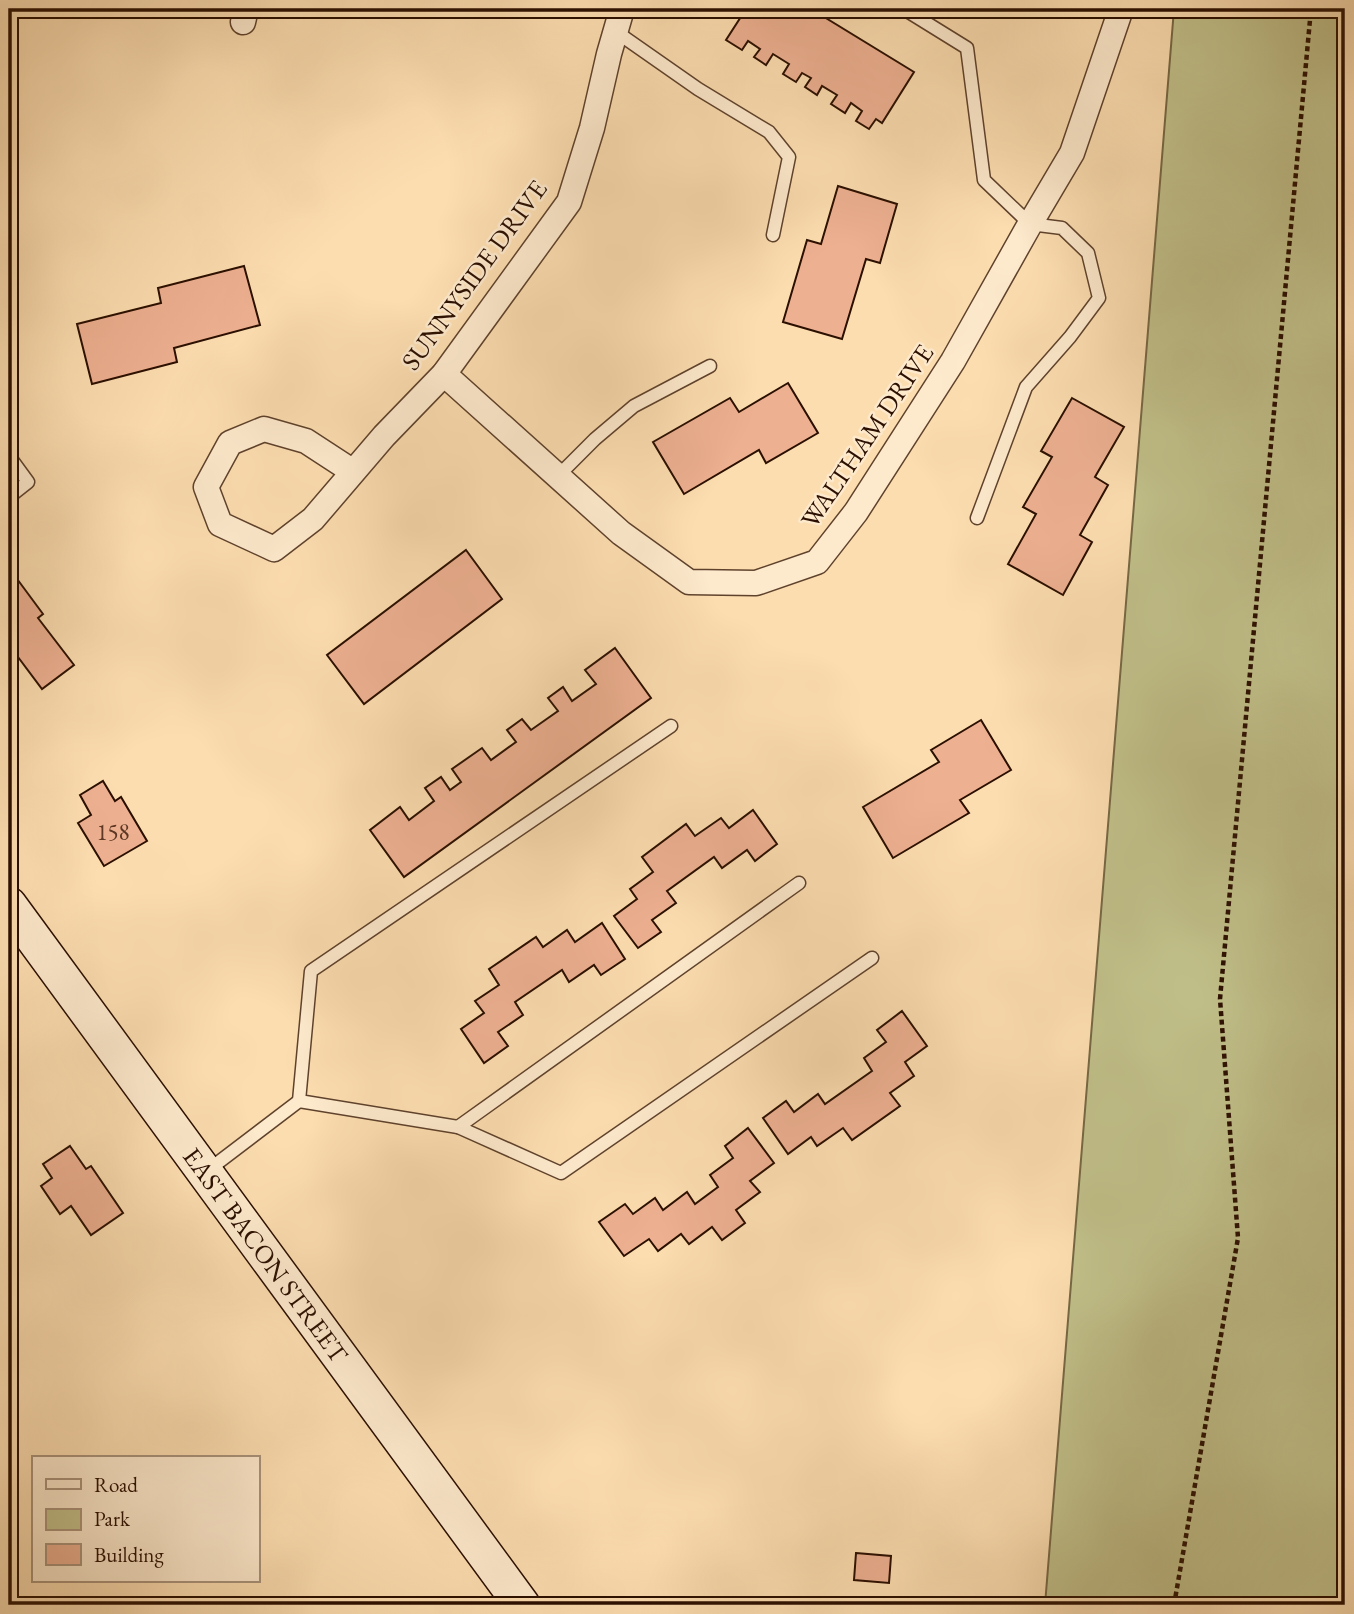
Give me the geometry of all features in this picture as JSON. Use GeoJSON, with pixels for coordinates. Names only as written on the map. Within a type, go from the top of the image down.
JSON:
{"type":"FeatureCollection","features":[{"type":"Feature","properties":{"kind":"main road","name":"EAST BACON STREET"},"geometry":{"type":"LineString","coordinates":[[9,905],[522,1605]]}},
{"type":"Feature","properties":{"kind":"street","name":"WALTHAM DRIVE"},"geometry":{"type":"LineString","coordinates":[[444,374],[621,533],[689,582],[756,583],[817,562],[856,512],[953,361],[1072,153],[1121,9]]}},
{"type":"Feature","properties":{"kind":"street","name":"SUNNYSIDE DRIVE"},"geometry":{"type":"LineString","coordinates":[[352,471],[306,441],[264,429],[230,443],[206,487],[220,524],[274,549],[313,519],[352,471],[444,374],[569,202],[592,128],[618,20]]}},
{"type":"Feature","properties":{"kind":"lane"},"geometry":{"type":"LineString","coordinates":[[904,9],[967,48],[984,180],[1030,224],[1062,228],[1088,253],[1098,298],[1070,337],[1026,387],[977,518]]}},
{"type":"Feature","properties":{"kind":"lane"},"geometry":{"type":"LineString","coordinates":[[618,20],[698,89],[769,132],[789,157],[773,235]]}},
{"type":"Feature","properties":{"kind":"lane"},"geometry":{"type":"LineString","coordinates":[[558,477],[595,439],[634,406],[710,366]]}},
{"type":"Feature","properties":{"kind":"lane"},"geometry":{"type":"LineString","coordinates":[[9,456],[28,482],[9,497]]}},
{"type":"Feature","properties":{"kind":"lane"},"geometry":{"type":"LineString","coordinates":[[299,1101],[311,971],[671,726]]}},
{"type":"Feature","properties":{"kind":"lane"},"geometry":{"type":"LineString","coordinates":[[458,1127],[799,883]]}},
{"type":"Feature","properties":{"kind":"lane"},"geometry":{"type":"LineString","coordinates":[[206,1172],[299,1101],[458,1127],[561,1172],[872,958]]}},
{"type":"Feature","properties":{"kind":"path"},"geometry":{"type":"LineString","coordinates":[[1174,1605],[1238,1238],[1220,999],[1311,9]]}},
{"type":"Feature","properties":{"kind":"green space"},"geometry":{"type":"Polygon","coordinates":[[[1174,9],[1285,9],[1345,14],[1345,1605],[1045,1605],[1174,9]]]}},
{"type":"Feature","properties":{"kind":"building"},"geometry":{"type":"Polygon","coordinates":[[[746,9],[811,9],[914,72],[882,123],[876,119],[869,129],[856,121],[862,111],[851,103],[845,113],[831,104],[837,95],[822,86],[817,95],[805,87],[811,78],[802,73],[796,82],[783,74],[789,64],[773,54],[766,65],[754,57],[760,49],[748,41],[742,50],[726,40],[746,9]]]}},
{"type":"Feature","properties":{"kind":"building"},"geometry":{"type":"Polygon","coordinates":[[[838,186],[897,204],[880,263],[866,259],[842,339],[783,322],[807,240],[821,244],[838,186]]]}},
{"type":"Feature","properties":{"kind":"building"},"geometry":{"type":"Polygon","coordinates":[[[244,266],[260,325],[174,348],[177,362],[92,384],[77,324],[161,303],[158,288],[244,266]]]}},
{"type":"Feature","properties":{"kind":"building"},"geometry":{"type":"Polygon","coordinates":[[[788,383],[818,433],[766,463],[759,450],[684,494],[653,442],[730,398],[739,412],[788,383]]]}},
{"type":"Feature","properties":{"kind":"building"},"geometry":{"type":"Polygon","coordinates":[[[1072,398],[1124,427],[1095,477],[1108,485],[1080,535],[1092,542],[1063,595],[1008,564],[1036,514],[1023,507],[1052,457],[1041,451],[1072,398]]]}},
{"type":"Feature","properties":{"kind":"building"},"geometry":{"type":"Polygon","coordinates":[[[466,550],[502,599],[364,704],[327,655],[466,550]]]}},
{"type":"Feature","properties":{"kind":"building"},"geometry":{"type":"Polygon","coordinates":[[[9,568],[43,614],[38,618],[74,665],[42,689],[9,645],[9,568]]]}},
{"type":"Feature","properties":{"kind":"building"},"geometry":{"type":"Polygon","coordinates":[[[615,648],[651,698],[404,877],[370,830],[400,807],[409,820],[434,801],[425,788],[441,777],[450,790],[461,782],[452,769],[482,748],[491,760],[516,742],[507,730],[522,719],[531,730],[558,711],[548,698],[563,687],[572,701],[596,684],[585,670],[615,648]]]}},
{"type":"Feature","properties":{"kind":"building"},"geometry":{"type":"Polygon","coordinates":[[[981,720],[1011,770],[960,800],[969,813],[893,858],[863,807],[939,762],[931,750],[981,720]]]}},
{"type":"Feature","properties":{"kind":"building"},"geometry":{"type":"Polygon","coordinates":[[[103,781],[115,801],[121,797],[147,841],[104,866],[78,823],[91,815],[80,795],[103,781]]]}},
{"type":"Feature","properties":{"kind":"building"},"geometry":{"type":"Polygon","coordinates":[[[753,810],[777,844],[755,861],[747,850],[722,868],[714,857],[667,891],[676,903],[652,920],[661,932],[638,948],[614,916],[637,899],[630,889],[653,872],[642,857],[686,824],[695,836],[721,818],[729,828],[753,810]]]}},
{"type":"Feature","properties":{"kind":"building"},"geometry":{"type":"Polygon","coordinates":[[[602,923],[625,959],[601,975],[594,965],[569,982],[562,970],[515,1002],[523,1015],[498,1032],[508,1046],[484,1063],[461,1029],[484,1013],[475,1001],[499,985],[489,969],[536,937],[543,947],[567,930],[575,942],[602,923]]]}},
{"type":"Feature","properties":{"kind":"building"},"geometry":{"type":"Polygon","coordinates":[[[902,1011],[927,1046],[905,1062],[914,1076],[890,1093],[900,1106],[852,1140],[843,1128],[817,1146],[811,1137],[788,1154],[763,1118],[786,1101],[794,1112],[818,1094],[825,1104],[872,1071],[864,1058],[886,1042],[877,1030],[902,1011]]]}},
{"type":"Feature","properties":{"kind":"building"},"geometry":{"type":"Polygon","coordinates":[[[748,1128],[774,1163],[750,1181],[760,1192],[736,1210],[745,1223],[722,1240],[712,1227],[689,1244],[681,1234],[658,1251],[649,1239],[624,1256],[599,1222],[625,1204],[633,1214],[655,1198],[663,1210],[687,1192],[695,1204],[718,1187],[710,1175],[733,1158],[725,1146],[748,1128]]]}},
{"type":"Feature","properties":{"kind":"building"},"geometry":{"type":"Polygon","coordinates":[[[70,1146],[86,1169],[91,1166],[123,1213],[91,1235],[71,1206],[60,1214],[41,1186],[52,1178],[43,1164],[70,1146]]]}},
{"type":"Feature","properties":{"kind":"building"},"geometry":{"type":"Polygon","coordinates":[[[856,1553],[891,1556],[889,1583],[854,1580],[856,1553]]]}}]}
